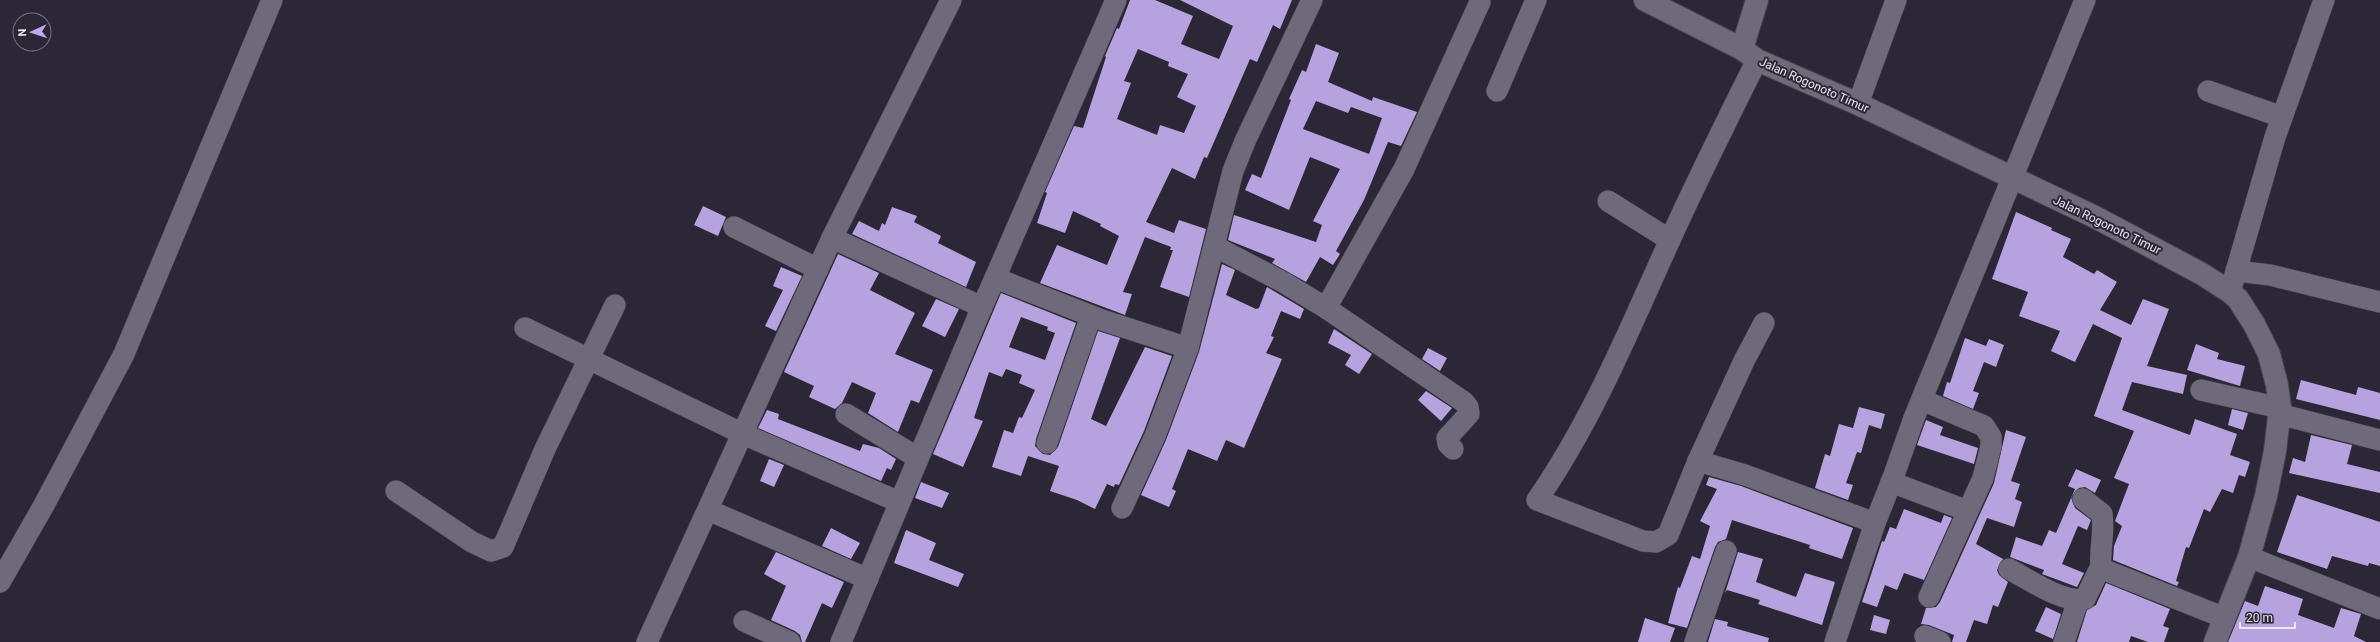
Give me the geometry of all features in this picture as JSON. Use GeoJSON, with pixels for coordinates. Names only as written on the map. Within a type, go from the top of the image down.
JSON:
{"type":"FeatureCollection","features":[{"type":"Feature","properties":{"kind":"street"},"geometry":{"type":"LineString","coordinates":[[0,582],[44,505],[124,354],[272,0]]}},
{"type":"Feature","properties":{"kind":"street"},"geometry":{"type":"LineString","coordinates":[[647,642],[832,238],[951,0]]}},
{"type":"Feature","properties":{"kind":"street"},"geometry":{"type":"LineString","coordinates":[[841,642],[982,307],[1116,0]]}},
{"type":"Feature","properties":{"kind":"street"},"geometry":{"type":"LineString","coordinates":[[1122,508],[1155,436],[1188,348],[1216,247],[1230,184],[1243,146],[1312,0]]}},
{"type":"Feature","properties":{"kind":"street"},"geometry":{"type":"LineString","coordinates":[[1497,91],[1536,0]]}},
{"type":"Feature","properties":{"kind":"street","name":"Jalan Rogonoto Timur"},"geometry":{"type":"LineString","coordinates":[[1645,0],[1750,54],[2108,224],[2202,274],[2230,292],[2254,324],[2269,354],[2277,385],[2279,411],[2275,451],[2266,496],[2249,557],[2215,642]]}},
{"type":"Feature","properties":{"kind":"street"},"geometry":{"type":"LineString","coordinates":[[1757,0],[1750,54],[1670,240],[1622,347],[1591,408],[1573,442],[1536,500],[1643,541],[1656,542],[1668,536],[1698,461],[1744,361],[1764,323]]}},
{"type":"Feature","properties":{"kind":"street"},"geometry":{"type":"LineString","coordinates":[[1858,104],[1896,0]]}},
{"type":"Feature","properties":{"kind":"street"},"geometry":{"type":"LineString","coordinates":[[1835,642],[1875,523],[1922,400],[1977,261],[2013,179],[2085,0]]}},
{"type":"Feature","properties":{"kind":"street"},"geometry":{"type":"LineString","coordinates":[[2230,292],[2254,204],[2282,117],[2324,0]]}},
{"type":"Feature","properties":{"kind":"street"},"geometry":{"type":"LineString","coordinates":[[1326,308],[1404,169],[1480,2]]}},
{"type":"Feature","properties":{"kind":"street"},"geometry":{"type":"LineString","coordinates":[[2208,91],[2282,117]]}},
{"type":"Feature","properties":{"kind":"street"},"geometry":{"type":"LineString","coordinates":[[1608,201],[1670,240]]}},
{"type":"Feature","properties":{"kind":"street"},"geometry":{"type":"LineString","coordinates":[[734,227],[818,270]]}},
{"type":"Feature","properties":{"kind":"street"},"geometry":{"type":"LineString","coordinates":[[832,238],[982,307]]}},
{"type":"Feature","properties":{"kind":"street"},"geometry":{"type":"LineString","coordinates":[[1216,247],[1283,282],[1326,308],[1468,407],[1468,414],[1447,438],[1448,444],[1453,449]]}},
{"type":"Feature","properties":{"kind":"street"},"geometry":{"type":"LineString","coordinates":[[2236,271],[2270,275],[2380,302]]}},
{"type":"Feature","properties":{"kind":"street"},"geometry":{"type":"LineString","coordinates":[[995,278],[1091,316],[1188,348]]}},
{"type":"Feature","properties":{"kind":"street"},"geometry":{"type":"LineString","coordinates":[[396,491],[472,542],[491,551],[503,547],[545,449],[616,305]]}},
{"type":"Feature","properties":{"kind":"street"},"geometry":{"type":"LineString","coordinates":[[1047,443],[1091,316]]}},
{"type":"Feature","properties":{"kind":"street"},"geometry":{"type":"LineString","coordinates":[[525,328],[743,434],[900,502]]}},
{"type":"Feature","properties":{"kind":"street"},"geometry":{"type":"LineString","coordinates":[[2201,390],[2380,440]]}},
{"type":"Feature","properties":{"kind":"street"},"geometry":{"type":"LineString","coordinates":[[1922,400],[1984,426],[1991,437],[1991,446],[1983,478],[1929,596]]}},
{"type":"Feature","properties":{"kind":"street"},"geometry":{"type":"LineString","coordinates":[[846,414],[918,458]]}},
{"type":"Feature","properties":{"kind":"street"},"geometry":{"type":"LineString","coordinates":[[1698,461],[1745,475],[1875,523]]}},
{"type":"Feature","properties":{"kind":"street"},"geometry":{"type":"LineString","coordinates":[[1891,482],[1968,511]]}},
{"type":"Feature","properties":{"kind":"street"},"geometry":{"type":"LineString","coordinates":[[2009,569],[2051,591],[2078,601],[2085,599],[2100,570],[2104,524],[2102,514],[2083,499]]}},
{"type":"Feature","properties":{"kind":"street"},"geometry":{"type":"LineString","coordinates":[[708,510],[868,579]]}},
{"type":"Feature","properties":{"kind":"street"},"geometry":{"type":"LineString","coordinates":[[1695,642],[1726,551]]}},
{"type":"Feature","properties":{"kind":"street"},"geometry":{"type":"LineString","coordinates":[[2249,557],[2380,609]]}},
{"type":"Feature","properties":{"kind":"street"},"geometry":{"type":"LineString","coordinates":[[2100,570],[2225,618]]}},
{"type":"Feature","properties":{"kind":"street"},"geometry":{"type":"LineString","coordinates":[[2064,642],[2078,601]]}},
{"type":"Feature","properties":{"kind":"street"},"geometry":{"type":"LineString","coordinates":[[744,621],[790,642]]}},
{"type":"Feature","properties":{"kind":"building"},"geometry":{"type":"Polygon","coordinates":[[[1130,0],[1155,0],[1193,16],[1181,44],[1219,59],[1233,26],[1180,0],[1292,0],[1280,29],[1273,25],[1257,62],[1250,59],[1207,158],[1204,157],[1195,179],[1172,168],[1146,222],[1174,233],[1179,220],[1206,229],[1189,297],[1160,287],[1173,250],[1170,250],[1171,247],[1145,237],[1123,292],[1132,294],[1125,315],[1040,283],[1057,245],[1107,265],[1119,236],[1100,226],[1101,224],[1073,211],[1065,233],[1037,223],[1047,193],[1045,192],[1074,126],[1083,128],[1106,57],[1105,56],[1117,28],[1119,29],[1130,0]],[[1138,49],[1124,81],[1131,83],[1117,119],[1157,135],[1160,125],[1184,133],[1196,106],[1177,97],[1188,74],[1168,66],[1169,62],[1138,49]]]}},
{"type":"Feature","properties":{"kind":"building"},"geometry":{"type":"Polygon","coordinates":[[[1316,44],[1339,53],[1328,82],[1372,101],[1373,97],[1417,112],[1401,146],[1388,142],[1364,200],[1336,251],[1340,254],[1333,265],[1320,257],[1306,282],[1272,263],[1275,259],[1228,240],[1234,215],[1316,242],[1322,225],[1313,221],[1340,169],[1310,157],[1289,210],[1245,190],[1252,174],[1261,178],[1291,100],[1289,99],[1302,70],[1306,72],[1316,44]],[[1316,101],[1303,129],[1369,154],[1382,118],[1351,107],[1348,113],[1316,101]]]}},
{"type":"Feature","properties":{"kind":"building"},"geometry":{"type":"Polygon","coordinates":[[[703,206],[726,217],[718,236],[694,225],[703,206]]]}},
{"type":"Feature","properties":{"kind":"building"},"geometry":{"type":"Polygon","coordinates":[[[892,207],[917,216],[914,222],[941,236],[938,243],[976,262],[966,287],[852,234],[859,221],[879,231],[882,223],[885,225],[892,207]]]}},
{"type":"Feature","properties":{"kind":"building"},"geometry":{"type":"Polygon","coordinates":[[[2016,212],[2052,228],[2051,230],[2071,239],[2063,257],[2094,274],[2097,270],[2117,282],[2100,310],[2131,325],[2143,299],[2169,309],[2147,366],[2187,375],[2183,394],[2132,382],[2122,410],[2190,435],[2195,419],[2237,434],[2230,455],[2250,462],[2245,477],[2239,475],[2233,493],[2222,489],[2210,512],[2204,509],[2189,548],[2186,547],[2176,581],[2179,582],[2177,586],[2113,560],[2114,546],[2122,526],[2115,521],[2129,484],[2114,478],[2134,431],[2094,416],[2122,338],[2093,324],[2075,362],[2051,351],[2060,331],[2019,316],[2028,292],[1992,279],[2016,212]]]}},
{"type":"Feature","properties":{"kind":"building"},"geometry":{"type":"Polygon","coordinates":[[[838,254],[879,273],[870,290],[915,313],[895,354],[933,370],[919,403],[911,400],[898,432],[868,413],[876,393],[852,382],[842,403],[835,409],[809,397],[814,386],[784,372],[838,254]]]}},
{"type":"Feature","properties":{"kind":"building"},"geometry":{"type":"Polygon","coordinates":[[[1222,264],[1235,270],[1226,295],[1256,309],[1259,308],[1267,287],[1304,309],[1300,319],[1281,311],[1271,336],[1274,337],[1266,353],[1282,359],[1244,448],[1226,440],[1217,461],[1188,449],[1172,489],[1176,491],[1169,507],[1141,495],[1166,440],[1199,352],[1222,264]]]}},
{"type":"Feature","properties":{"kind":"building"},"geometry":{"type":"Polygon","coordinates":[[[781,267],[802,276],[776,331],[765,326],[783,290],[773,286],[781,267]]]}},
{"type":"Feature","properties":{"kind":"building"},"geometry":{"type":"Polygon","coordinates":[[[1001,293],[1076,323],[1036,439],[1035,446],[1043,454],[1050,455],[1058,447],[1098,331],[1120,338],[1091,419],[1106,426],[1145,347],[1172,356],[1144,431],[1119,485],[1115,484],[1114,487],[1107,484],[1095,509],[1077,500],[1050,491],[1059,466],[1028,456],[1021,476],[992,467],[1004,430],[1013,433],[1019,417],[1022,418],[1035,390],[1019,383],[1022,375],[1006,369],[1002,377],[989,372],[974,418],[983,421],[963,467],[933,454],[1001,293]],[[1021,317],[1009,347],[1045,360],[1055,333],[1047,330],[1048,327],[1021,317]]]}},
{"type":"Feature","properties":{"kind":"building"},"geometry":{"type":"Polygon","coordinates":[[[936,299],[959,309],[945,337],[922,326],[936,299]]]}},
{"type":"Feature","properties":{"kind":"building"},"geometry":{"type":"Polygon","coordinates":[[[1334,329],[1372,354],[1359,374],[1345,365],[1351,355],[1328,343],[1334,329]]]}},
{"type":"Feature","properties":{"kind":"building"},"geometry":{"type":"Polygon","coordinates":[[[1965,338],[1986,346],[1989,339],[2004,345],[1996,367],[1984,362],[1973,391],[1979,393],[1973,409],[1943,396],[1947,382],[1950,383],[1965,338]]]}},
{"type":"Feature","properties":{"kind":"building"},"geometry":{"type":"Polygon","coordinates":[[[2196,344],[2219,353],[2217,359],[2245,366],[2240,386],[2187,370],[2196,344]]]}},
{"type":"Feature","properties":{"kind":"building"},"geometry":{"type":"Polygon","coordinates":[[[1428,348],[1447,358],[1440,371],[1422,359],[1428,348]]]}},
{"type":"Feature","properties":{"kind":"building"},"geometry":{"type":"Polygon","coordinates":[[[2301,380],[2356,395],[2358,387],[2380,393],[2380,420],[2296,399],[2301,380]]]}},
{"type":"Feature","properties":{"kind":"building"},"geometry":{"type":"Polygon","coordinates":[[[1426,391],[1452,408],[1441,421],[1418,400],[1426,391]]]}},
{"type":"Feature","properties":{"kind":"building"},"geometry":{"type":"Polygon","coordinates":[[[1859,407],[1885,414],[1881,429],[1869,425],[1861,453],[1857,452],[1846,483],[1853,485],[1848,500],[1815,488],[1825,454],[1830,456],[1839,424],[1853,428],[1859,407]]]}},
{"type":"Feature","properties":{"kind":"building"},"geometry":{"type":"Polygon","coordinates":[[[2232,409],[2248,413],[2243,430],[2228,425],[2232,409]]]}},
{"type":"Feature","properties":{"kind":"building"},"geometry":{"type":"Polygon","coordinates":[[[767,410],[779,414],[778,419],[860,451],[863,444],[879,448],[896,459],[891,470],[887,468],[881,481],[758,428],[767,410]]]}},
{"type":"Feature","properties":{"kind":"building"},"geometry":{"type":"Polygon","coordinates":[[[1926,420],[1943,427],[1940,435],[1978,448],[1974,464],[1917,445],[1926,420]]]}},
{"type":"Feature","properties":{"kind":"building"},"geometry":{"type":"Polygon","coordinates":[[[2006,430],[2026,437],[2011,481],[2020,484],[2015,499],[2022,502],[2014,527],[1987,518],[1976,544],[2003,559],[1997,570],[1999,575],[2008,582],[1998,607],[1993,605],[1987,624],[1974,620],[1966,642],[1952,642],[1954,635],[1929,625],[1921,624],[1926,608],[1936,607],[1940,602],[1994,483],[2006,430]]]}},
{"type":"Feature","properties":{"kind":"building"},"geometry":{"type":"Polygon","coordinates":[[[2311,435],[2352,445],[2347,464],[2380,472],[2380,493],[2289,473],[2293,458],[2305,462],[2311,435]]]}},
{"type":"Feature","properties":{"kind":"building"},"geometry":{"type":"Polygon","coordinates":[[[769,459],[784,465],[774,487],[760,481],[769,459]]]}},
{"type":"Feature","properties":{"kind":"building"},"geometry":{"type":"Polygon","coordinates":[[[2076,469],[2101,480],[2095,493],[2085,487],[2079,488],[2072,496],[2075,489],[2068,486],[2076,469]]]}},
{"type":"Feature","properties":{"kind":"building"},"geometry":{"type":"Polygon","coordinates":[[[1709,477],[1741,486],[1853,528],[1842,559],[1809,548],[1810,545],[1732,520],[1726,539],[1718,542],[1715,547],[1687,628],[1668,623],[1678,587],[1680,588],[1692,556],[1700,559],[1710,526],[1700,521],[1717,489],[1706,485],[1709,477]]]}},
{"type":"Feature","properties":{"kind":"building"},"geometry":{"type":"Polygon","coordinates":[[[921,482],[949,493],[942,508],[915,498],[921,482]]]}},
{"type":"Feature","properties":{"kind":"building"},"geometry":{"type":"Polygon","coordinates":[[[2297,495],[2380,522],[2380,566],[2369,563],[2368,566],[2332,556],[2327,569],[2277,552],[2297,495]]]}},
{"type":"Feature","properties":{"kind":"building"},"geometry":{"type":"Polygon","coordinates":[[[2071,498],[2075,508],[2091,520],[2087,530],[2078,526],[2062,564],[2084,573],[2077,587],[2042,574],[2044,570],[2010,557],[2016,537],[2042,546],[2049,530],[2056,533],[2071,498]]]}},
{"type":"Feature","properties":{"kind":"building"},"geometry":{"type":"Polygon","coordinates":[[[1904,509],[1941,523],[1944,515],[1952,518],[1924,580],[1904,573],[1897,590],[1885,585],[1877,607],[1862,602],[1882,541],[1884,542],[1890,527],[1896,529],[1904,509]]]}},
{"type":"Feature","properties":{"kind":"building"},"geometry":{"type":"Polygon","coordinates":[[[831,528],[860,543],[851,559],[822,546],[831,528]]]}},
{"type":"Feature","properties":{"kind":"building"},"geometry":{"type":"Polygon","coordinates":[[[906,530],[936,543],[929,560],[964,574],[958,587],[894,563],[906,530]]]}},
{"type":"Feature","properties":{"kind":"building"},"geometry":{"type":"Polygon","coordinates":[[[776,552],[844,582],[832,608],[822,603],[805,642],[802,642],[800,635],[795,631],[771,620],[786,586],[764,574],[776,552]]]}},
{"type":"Feature","properties":{"kind":"building"},"geometry":{"type":"Polygon","coordinates":[[[1738,552],[1763,559],[1756,582],[1796,597],[1805,573],[1835,582],[1822,625],[1758,604],[1760,600],[1727,590],[1725,593],[1738,552]]]}},
{"type":"Feature","properties":{"kind":"building"},"geometry":{"type":"Polygon","coordinates":[[[2106,583],[2170,609],[2163,626],[2169,628],[2164,642],[2148,642],[2131,636],[2129,642],[2077,642],[2087,610],[2096,605],[2106,583]]]}},
{"type":"Feature","properties":{"kind":"building"},"geometry":{"type":"Polygon","coordinates":[[[2265,586],[2303,599],[2298,615],[2334,628],[2341,608],[2361,614],[2354,636],[2366,642],[2228,642],[2245,601],[2258,606],[2265,586]]]}},
{"type":"Feature","properties":{"kind":"building"},"geometry":{"type":"Polygon","coordinates":[[[2046,607],[2061,614],[2053,639],[2035,631],[2046,607]]]}},
{"type":"Feature","properties":{"kind":"building"},"geometry":{"type":"Polygon","coordinates":[[[1874,615],[1890,620],[1886,634],[1870,630],[1874,615]]]}},
{"type":"Feature","properties":{"kind":"building"},"geometry":{"type":"Polygon","coordinates":[[[1645,618],[1675,628],[1670,642],[1638,642],[1645,618]]]}},
{"type":"Feature","properties":{"kind":"building"},"geometry":{"type":"Polygon","coordinates":[[[1715,619],[1728,622],[1727,626],[1769,638],[1768,642],[1708,642],[1715,619]]]}}]}
